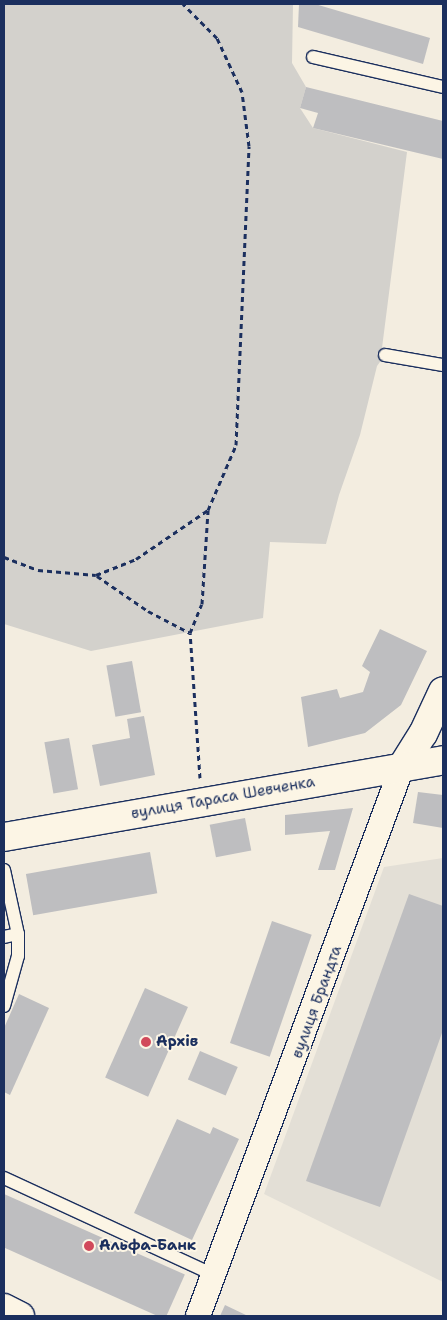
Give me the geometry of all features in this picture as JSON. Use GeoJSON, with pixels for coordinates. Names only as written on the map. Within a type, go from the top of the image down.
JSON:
{"type":"FeatureCollection","features":[{"type":"Feature","properties":{"kind":"main road","name":"вулиця Брандта"},"geometry":{"type":"LineString","coordinates":[[402,767],[423,734],[443,691]]}},
{"type":"Feature","properties":{"kind":"main road","name":"вулиця Тараса Шевченка"},"geometry":{"type":"LineString","coordinates":[[4,837],[443,760]]}},
{"type":"Feature","properties":{"kind":"main road"},"geometry":{"type":"LineString","coordinates":[[4,1308],[20,1316]]}},
{"type":"Feature","properties":{"kind":"street","name":"вулиця Брандта"},"geometry":{"type":"LineString","coordinates":[[198,1316],[402,767]]}},
{"type":"Feature","properties":{"kind":"lane"},"geometry":{"type":"LineString","coordinates":[[313,57],[443,87]]}},
{"type":"Feature","properties":{"kind":"lane"},"geometry":{"type":"LineString","coordinates":[[385,354],[443,365]]}},
{"type":"Feature","properties":{"kind":"lane"},"geometry":{"type":"LineString","coordinates":[[4,870],[18,934],[18,956],[4,1006]]}},
{"type":"Feature","properties":{"kind":"lane"},"geometry":{"type":"LineString","coordinates":[[4,937],[18,934]]}},
{"type":"Feature","properties":{"kind":"lane"},"geometry":{"type":"LineString","coordinates":[[4,1178],[214,1275]]}},
{"type":"Feature","properties":{"kind":"path"},"geometry":{"type":"LineString","coordinates":[[183,4],[217,38],[242,92],[249,146],[236,445],[208,510],[202,604],[190,633],[200,778]]}},
{"type":"Feature","properties":{"kind":"path"},"geometry":{"type":"LineString","coordinates":[[4,557],[38,570],[96,575],[136,559],[208,510]]}},
{"type":"Feature","properties":{"kind":"path"},"geometry":{"type":"LineString","coordinates":[[96,575],[148,611],[190,633]]}},
{"type":"Feature","properties":{"kind":"shaded area"},"geometry":{"type":"Polygon","coordinates":[[[4,4],[293,4],[292,63],[306,87],[300,108],[313,128],[407,152],[382,348],[385,355],[377,366],[360,435],[339,495],[326,544],[270,542],[263,618],[91,651],[4,624],[4,4]]]}},
{"type":"Feature","properties":{"kind":"shaded area"},"geometry":{"type":"Polygon","coordinates":[[[443,858],[443,1282],[264,1194],[384,867],[443,858]]]}},
{"type":"Feature","properties":{"kind":"building"},"geometry":{"type":"Polygon","coordinates":[[[299,4],[315,4],[430,38],[423,64],[298,27],[299,4]]]}},
{"type":"Feature","properties":{"kind":"building"},"geometry":{"type":"Polygon","coordinates":[[[306,87],[443,121],[443,159],[313,128],[318,113],[300,108],[306,87]]]}},
{"type":"Feature","properties":{"kind":"building"},"geometry":{"type":"Polygon","coordinates":[[[380,629],[427,651],[401,705],[365,733],[308,747],[301,697],[337,689],[340,698],[363,692],[370,672],[362,666],[380,629]]]}},
{"type":"Feature","properties":{"kind":"building"},"geometry":{"type":"Polygon","coordinates":[[[132,661],[141,712],[115,717],[106,666],[132,661]]]}},
{"type":"Feature","properties":{"kind":"building"},"geometry":{"type":"Polygon","coordinates":[[[144,716],[155,775],[100,786],[92,745],[130,738],[127,719],[144,716]]]}},
{"type":"Feature","properties":{"kind":"building"},"geometry":{"type":"Polygon","coordinates":[[[69,738],[78,789],[53,794],[44,742],[69,738]]]}},
{"type":"Feature","properties":{"kind":"building"},"geometry":{"type":"Polygon","coordinates":[[[418,792],[443,795],[443,828],[413,823],[418,792]]]}},
{"type":"Feature","properties":{"kind":"building"},"geometry":{"type":"Polygon","coordinates":[[[353,808],[335,870],[318,870],[330,831],[285,835],[285,815],[353,808]]]}},
{"type":"Feature","properties":{"kind":"building"},"geometry":{"type":"Polygon","coordinates":[[[245,818],[251,850],[216,857],[210,825],[245,818]]]}},
{"type":"Feature","properties":{"kind":"building"},"geometry":{"type":"Polygon","coordinates":[[[150,852],[157,893],[33,915],[26,874],[150,852]]]}},
{"type":"Feature","properties":{"kind":"building"},"geometry":{"type":"Polygon","coordinates":[[[409,894],[443,906],[443,1030],[380,1207],[306,1181],[409,894]]]}},
{"type":"Feature","properties":{"kind":"building"},"geometry":{"type":"Polygon","coordinates":[[[272,921],[312,935],[270,1057],[230,1043],[272,921]]]}},
{"type":"Feature","properties":{"kind":"building","name":"Архів"},"geometry":{"type":"Polygon","coordinates":[[[145,988],[188,1007],[148,1097],[105,1078],[145,988]]]}},
{"type":"Feature","properties":{"kind":"building"},"geometry":{"type":"Polygon","coordinates":[[[19,994],[49,1008],[10,1095],[4,1092],[4,1028],[19,994]]]}},
{"type":"Feature","properties":{"kind":"building"},"geometry":{"type":"Polygon","coordinates":[[[200,1051],[238,1067],[226,1096],[188,1080],[200,1051]]]}},
{"type":"Feature","properties":{"kind":"building"},"geometry":{"type":"Polygon","coordinates":[[[177,1119],[210,1134],[213,1127],[239,1139],[192,1240],[134,1213],[177,1119]]]}},
{"type":"Feature","properties":{"kind":"building"},"geometry":{"type":"Polygon","coordinates":[[[4,1194],[185,1275],[166,1316],[158,1316],[4,1248],[4,1194]]]}},
{"type":"Feature","properties":{"kind":"building"},"geometry":{"type":"Polygon","coordinates":[[[225,1305],[248,1316],[220,1316],[225,1305]]]}},
{"type":"Feature","properties":{"kind":"place","name":"Архів"},"geometry":{"type":"Point","coordinates":[146,1042]}},
{"type":"Feature","properties":{"kind":"place","name":"Альфа-Банк"},"geometry":{"type":"Point","coordinates":[89,1246]}}]}
